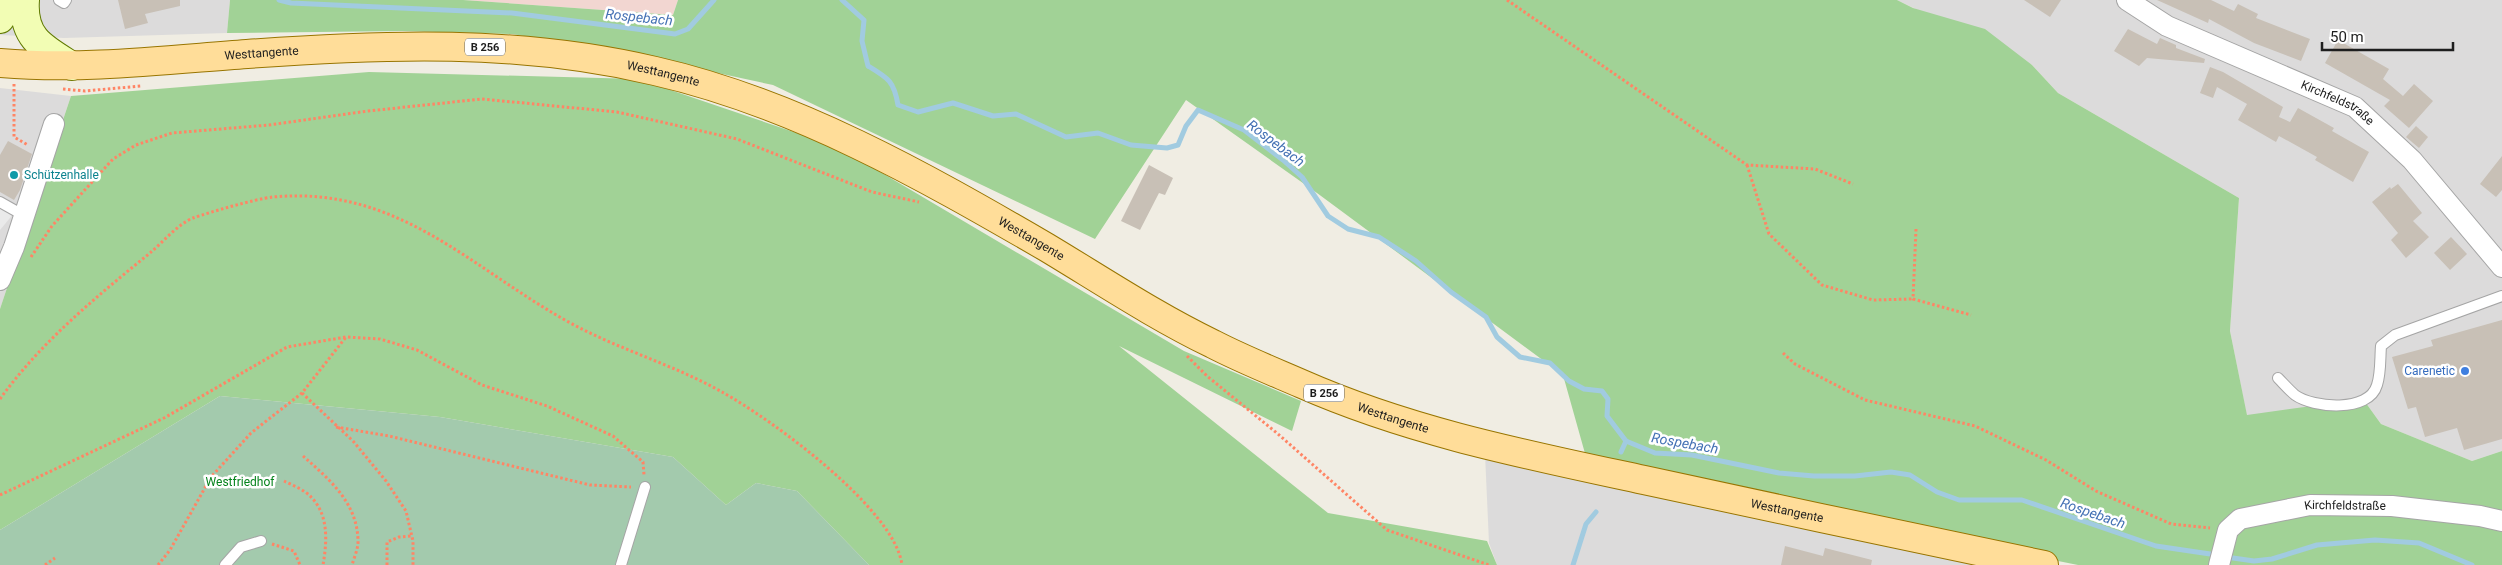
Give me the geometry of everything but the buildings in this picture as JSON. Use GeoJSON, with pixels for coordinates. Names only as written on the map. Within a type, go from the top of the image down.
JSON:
{"type":"FeatureCollection","features":[{"type":"Feature","properties":{"kind":"main road","name":"Westtangente"},"geometry":{"type":"LineString","coordinates":[[7,73],[66,78],[308,49],[426,44],[545,52],[604,60],[660,72],[741,94],[830,130],[965,202],[1134,301],[1214,345],[1309,388],[1420,428],[1591,468],[2044,565]]}},
{"type":"Feature","properties":{"kind":"street"},"geometry":{"type":"LineString","coordinates":[[0,19],[14,0]]}},
{"type":"Feature","properties":{"kind":"street"},"geometry":{"type":"LineString","coordinates":[[25,0],[24,14],[30,33],[50,53],[66,78]]}},
{"type":"Feature","properties":{"kind":"street","name":"Kirchfeldstraße"},"geometry":{"type":"LineString","coordinates":[[2126,0],[2168,26],[2355,107],[2412,160],[2500,257]]}},
{"type":"Feature","properties":{"kind":"street"},"geometry":{"type":"LineString","coordinates":[[0,280],[14,247],[54,124]]}},
{"type":"Feature","properties":{"kind":"street","name":"Kirchfeldstraße"},"geometry":{"type":"LineString","coordinates":[[2226,537],[2240,519],[2310,505],[2392,506],[2480,516],[2502,521]]}},
{"type":"Feature","properties":{"kind":"street"},"geometry":{"type":"LineString","coordinates":[[2219,565],[2226,537]]}},
{"type":"Feature","properties":{"kind":"lane"},"geometry":{"type":"LineString","coordinates":[[59,0],[64,3],[66,0]]}},
{"type":"Feature","properties":{"kind":"lane"},"geometry":{"type":"LineString","coordinates":[[0,202],[23,215]]}},
{"type":"Feature","properties":{"kind":"lane"},"geometry":{"type":"LineString","coordinates":[[2278,378],[2295,395],[2316,403],[2333,407],[2366,399],[2377,386],[2381,346],[2395,335],[2502,296]]}},
{"type":"Feature","properties":{"kind":"lane"},"geometry":{"type":"LineString","coordinates":[[622,565],[645,487]]}},
{"type":"Feature","properties":{"kind":"lane"},"geometry":{"type":"LineString","coordinates":[[225,565],[242,547],[261,541]]}},
{"type":"Feature","properties":{"kind":"path"},"geometry":{"type":"LineString","coordinates":[[1507,0],[1747,165],[1815,170],[1853,184]]}},
{"type":"Feature","properties":{"kind":"path"},"geometry":{"type":"LineString","coordinates":[[7,73],[14,137],[44,153]]}},
{"type":"Feature","properties":{"kind":"path"},"geometry":{"type":"LineString","coordinates":[[66,78],[85,92],[144,86]]}},
{"type":"Feature","properties":{"kind":"path"},"geometry":{"type":"LineString","coordinates":[[26,264],[52,226],[113,159],[136,145],[172,133],[269,125],[368,111],[482,99],[617,112],[736,139],[872,192],[922,203],[908,194]]}},
{"type":"Feature","properties":{"kind":"path"},"geometry":{"type":"LineString","coordinates":[[1747,165],[1769,234],[1822,285],[1873,300],[1913,299],[1971,315]]}},
{"type":"Feature","properties":{"kind":"path"},"geometry":{"type":"LineString","coordinates":[[0,399],[71,318],[190,219],[270,198],[309,196],[344,200],[397,217],[448,243],[573,325],[614,346],[667,366],[703,383],[756,412],[842,481],[874,513],[897,544],[902,565]]}},
{"type":"Feature","properties":{"kind":"path"},"geometry":{"type":"LineString","coordinates":[[1913,299],[1916,229]]}},
{"type":"Feature","properties":{"kind":"path"},"geometry":{"type":"LineString","coordinates":[[158,565],[170,550],[211,477],[251,433],[302,394],[346,337]]}},
{"type":"Feature","properties":{"kind":"path"},"geometry":{"type":"LineString","coordinates":[[0,495],[164,418],[287,347],[346,337],[380,339],[417,350],[482,385],[547,406],[613,436],[643,462],[645,487],[590,485],[389,436],[336,427]]}},
{"type":"Feature","properties":{"kind":"path"},"geometry":{"type":"LineString","coordinates":[[1193,355],[1184,350],[1190,362],[1278,434],[1387,530],[1489,565]]}},
{"type":"Feature","properties":{"kind":"path"},"geometry":{"type":"LineString","coordinates":[[1783,353],[1795,364],[1866,400],[1975,426],[2046,460],[2096,491],[2172,524],[2226,537]]}},
{"type":"Feature","properties":{"kind":"path"},"geometry":{"type":"LineString","coordinates":[[302,394],[353,441],[386,481],[406,511],[412,536],[413,565]]}},
{"type":"Feature","properties":{"kind":"path"},"geometry":{"type":"LineString","coordinates":[[303,456],[334,483],[346,501],[358,542],[352,565]]}},
{"type":"Feature","properties":{"kind":"path"},"geometry":{"type":"LineString","coordinates":[[284,481],[311,496],[322,512],[327,543],[324,565]]}},
{"type":"Feature","properties":{"kind":"path"},"geometry":{"type":"LineString","coordinates":[[387,565],[388,542],[399,537],[412,536]]}},
{"type":"Feature","properties":{"kind":"path"},"geometry":{"type":"LineString","coordinates":[[261,541],[294,551],[300,565]]}},
{"type":"Feature","properties":{"kind":"path"},"geometry":{"type":"LineString","coordinates":[[45,565],[56,558]]}},
{"type":"Feature","properties":{"kind":"shaded area"},"geometry":{"type":"Polygon","coordinates":[[[0,0],[230,0],[227,33],[64,38],[0,35],[0,0]]]}},
{"type":"Feature","properties":{"kind":"shaded area"},"geometry":{"type":"Polygon","coordinates":[[[463,0],[678,0],[673,15],[463,0]]]}},
{"type":"Feature","properties":{"kind":"shaded area"},"geometry":{"type":"Polygon","coordinates":[[[1897,0],[2502,0],[2502,451],[2472,461],[2381,424],[2363,399],[2247,416],[2230,331],[2239,198],[2058,93],[2032,65],[1897,0]]]}},
{"type":"Feature","properties":{"kind":"shaded area"},"geometry":{"type":"Polygon","coordinates":[[[0,88],[71,96],[0,309],[0,88]]]}},
{"type":"Feature","properties":{"kind":"shaded area"},"geometry":{"type":"Polygon","coordinates":[[[0,196],[19,207],[0,230],[0,196]]]}},
{"type":"Feature","properties":{"kind":"shaded area"},"geometry":{"type":"Polygon","coordinates":[[[1485,454],[2013,565],[1497,565],[1489,543],[1485,454]]]}},
{"type":"Feature","properties":{"kind":"green space"},"geometry":{"type":"Polygon","coordinates":[[[230,0],[463,0],[673,15],[678,0],[1897,0],[1913,8],[1985,29],[2032,65],[2058,93],[2239,198],[2230,331],[2247,415],[2363,399],[2381,424],[2472,461],[2502,451],[2502,565],[2078,565],[1857,521],[1586,457],[1563,375],[1317,193],[1186,100],[1095,239],[773,85],[620,52],[512,34],[402,31],[227,33],[230,0]]]}},
{"type":"Feature","properties":{"kind":"green space"},"geometry":{"type":"Polygon","coordinates":[[[369,72],[638,79],[838,147],[1184,351],[1301,401],[1292,431],[1119,346],[1328,513],[1487,541],[1497,565],[869,565],[797,491],[756,483],[726,505],[673,457],[440,417],[220,396],[0,530],[0,309],[71,96],[369,72]]]}},
{"type":"Feature","properties":{"kind":"green space","name":"Westfriedhof"},"geometry":{"type":"Polygon","coordinates":[[[220,396],[440,417],[673,457],[726,505],[756,483],[797,491],[869,565],[0,565],[0,530],[220,396]]]}},
{"type":"Feature","properties":{"kind":"waterway","name":"Rospebach"},"geometry":{"type":"LineString","coordinates":[[279,0],[291,3],[512,13],[675,34],[688,29],[714,0]]}},
{"type":"Feature","properties":{"kind":"waterway","name":"Rospebach"},"geometry":{"type":"LineString","coordinates":[[842,0],[864,20],[862,41],[868,66],[889,81],[894,90],[898,105],[918,112],[953,103],[993,116],[1016,114],[1066,137],[1098,133],[1131,145],[1167,148],[1178,145],[1186,126],[1198,110],[1244,130],[1302,177],[1328,216],[1348,229],[1379,237],[1416,261],[1451,292],[1486,317],[1497,337],[1520,357],[1550,363],[1569,381],[1584,389],[1602,391],[1608,399],[1607,416],[1626,441],[1655,453],[1692,455],[1779,473],[1814,476],[1855,476],[1891,472],[1910,475],[1937,492],[1959,500],[2022,500],[2156,546],[2217,555]]}},
{"type":"Feature","properties":{"kind":"waterway"},"geometry":{"type":"LineString","coordinates":[[1621,452],[1626,441]]}},
{"type":"Feature","properties":{"kind":"waterway"},"geometry":{"type":"LineString","coordinates":[[1573,565],[1586,524],[1596,512]]}},
{"type":"Feature","properties":{"kind":"waterway","name":"Rospebach"},"geometry":{"type":"LineString","coordinates":[[2226,557],[2254,561],[2272,559],[2317,545],[2375,540],[2419,543],[2472,565]]}},
{"type":"Feature","properties":{"kind":"place","name":"Schützenhalle"},"geometry":{"type":"Point","coordinates":[14,175]}},
{"type":"Feature","properties":{"kind":"place","name":"Carenetic"},"geometry":{"type":"Point","coordinates":[2465,371]}}]}
